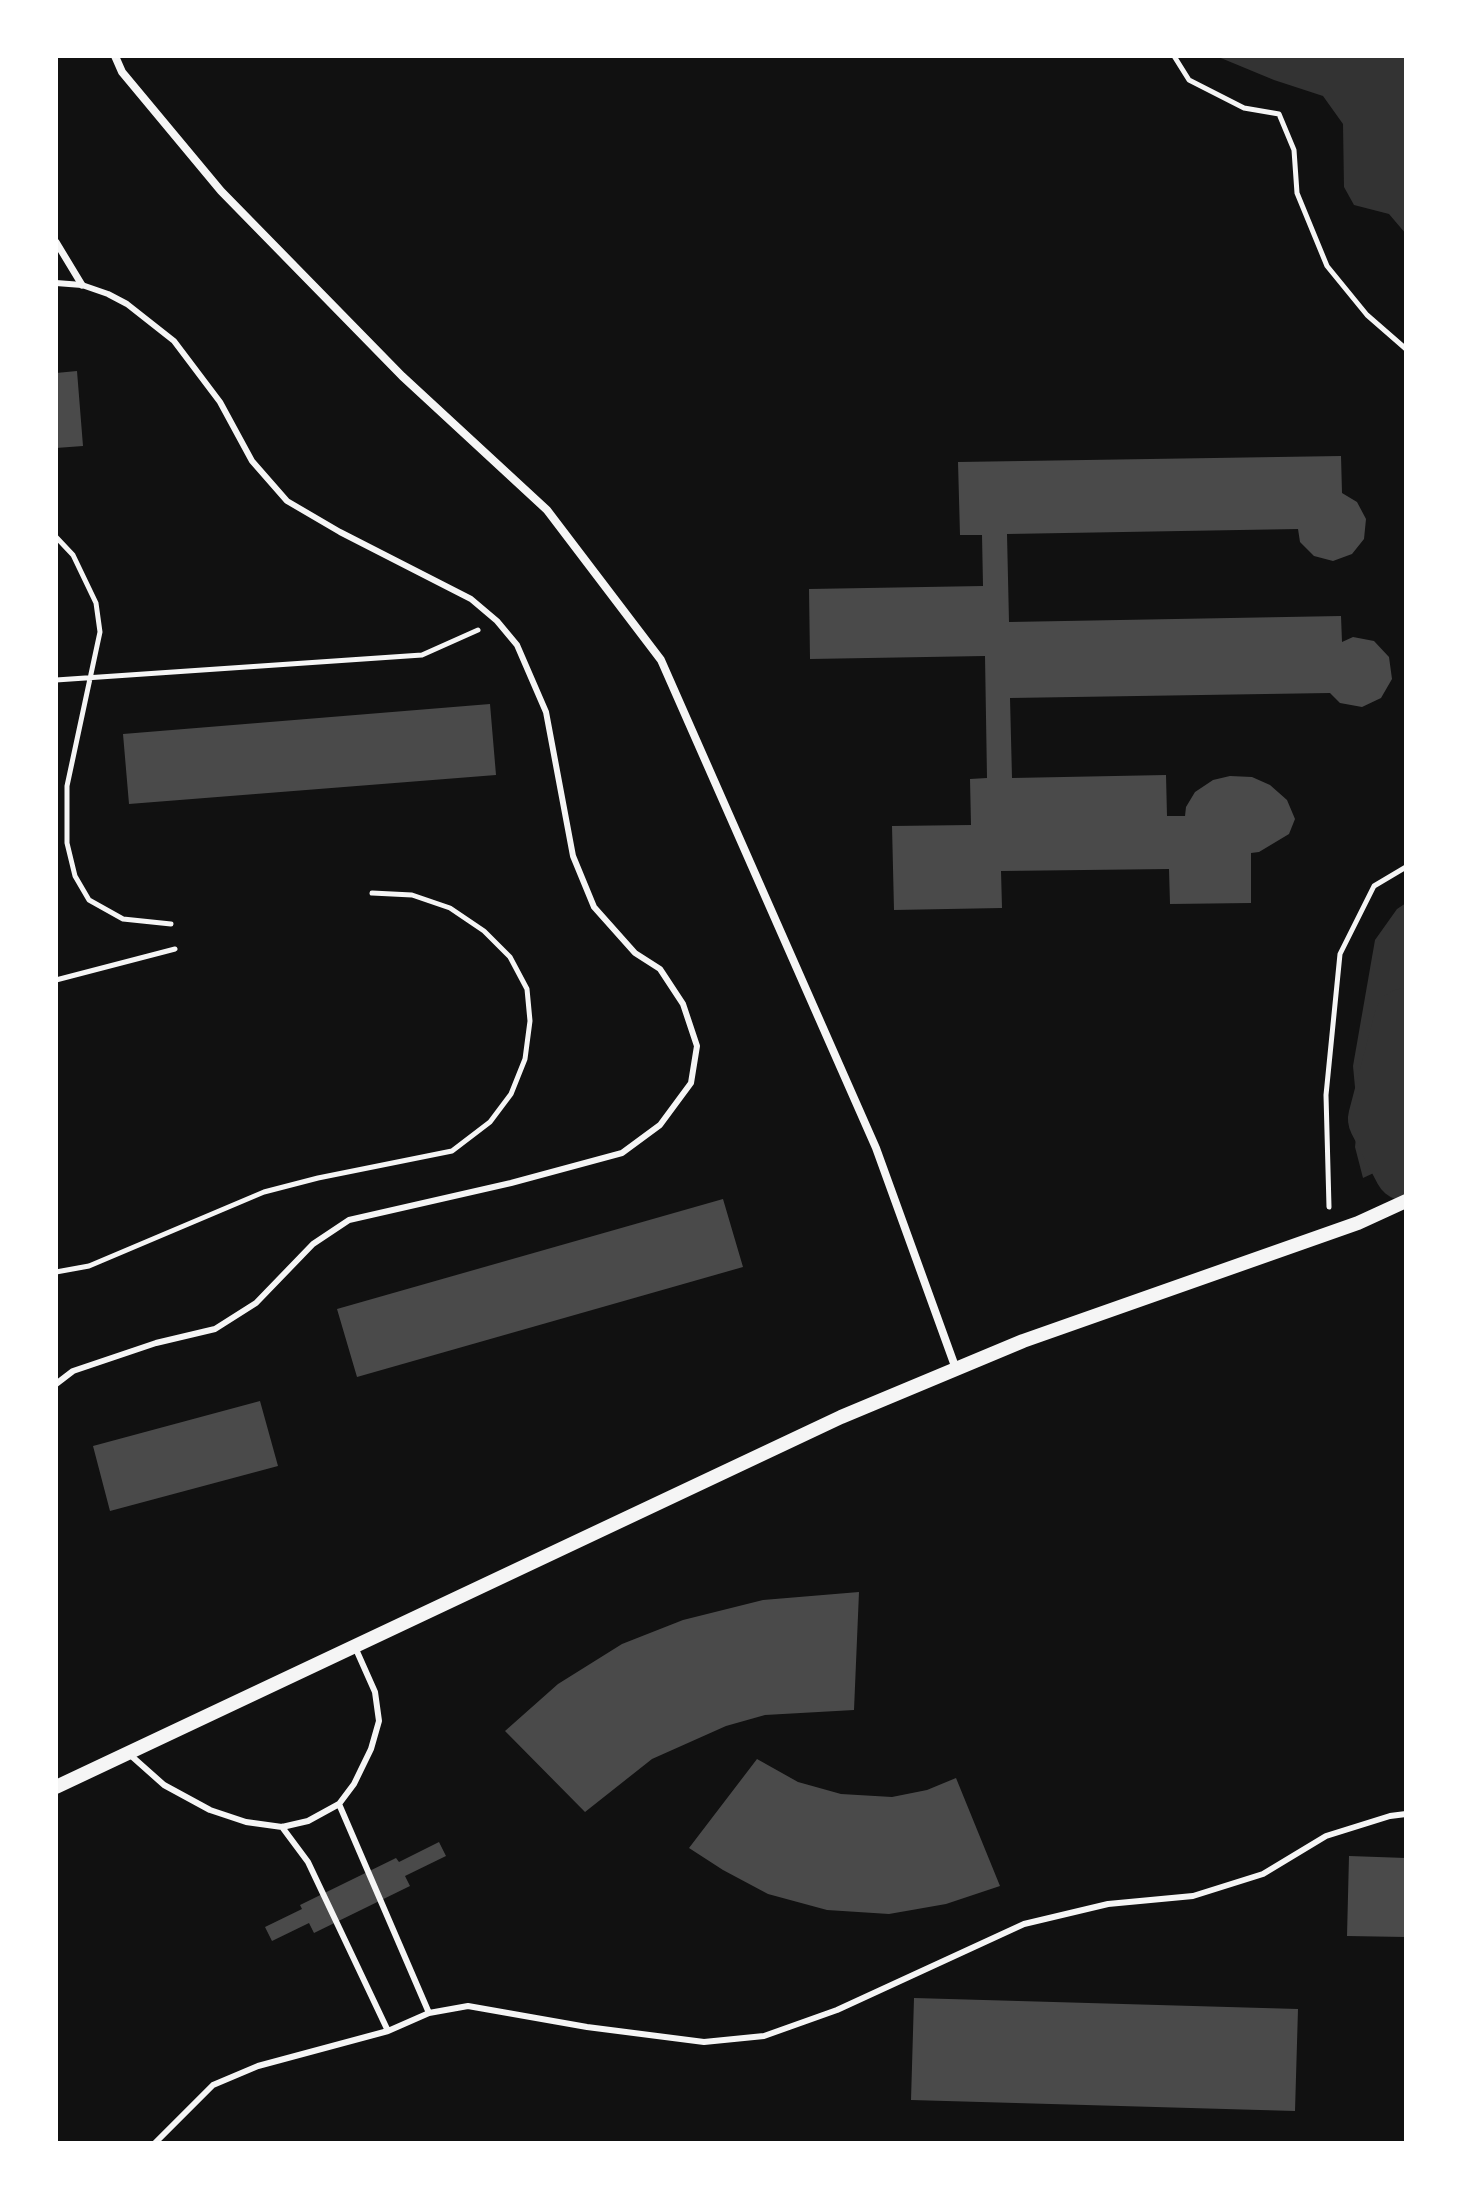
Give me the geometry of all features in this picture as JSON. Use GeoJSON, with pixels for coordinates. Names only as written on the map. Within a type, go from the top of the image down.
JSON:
{"type":"FeatureCollection","features":[{"type":"Feature","properties":{"kind":"street"},"geometry":{"type":"LineString","coordinates":[[115,56],[122,72],[221,191],[402,376],[547,510],[661,660],[876,1148],[956,1369]]}},
{"type":"Feature","properties":{"kind":"street"},"geometry":{"type":"LineString","coordinates":[[56,242],[82,285]]}},
{"type":"Feature","properties":{"kind":"street"},"geometry":{"type":"LineString","coordinates":[[56,1787],[841,1417],[1023,1341],[1358,1223],[1406,1201]]}},
{"type":"Feature","properties":{"kind":"lane"},"geometry":{"type":"LineString","coordinates":[[56,283],[82,285],[127,304],[174,341],[220,402],[252,461],[287,501],[340,532],[471,599],[497,621],[517,645],[546,712],[573,856],[594,907],[635,953],[660,969],[683,1004],[697,1046],[691,1083],[660,1125],[622,1153],[511,1183],[349,1220],[313,1244],[256,1303],[215,1329],[156,1343],[73,1371],[56,1384]]}},
{"type":"Feature","properties":{"kind":"lane"},"geometry":{"type":"LineString","coordinates":[[128,1753],[164,1785],[210,1810],[246,1822],[282,1827],[308,1821],[339,1804],[354,1784],[371,1749],[379,1721],[375,1692],[355,1646]]}},
{"type":"Feature","properties":{"kind":"lane"},"geometry":{"type":"LineString","coordinates":[[339,1804],[429,2013]]}},
{"type":"Feature","properties":{"kind":"lane"},"geometry":{"type":"LineString","coordinates":[[155,2143],[213,2085],[258,2066],[388,2031],[429,2013],[468,2006],[602,2030],[704,2042],[764,2036],[837,2010],[1024,1924],[1108,1904],[1193,1896],[1263,1874],[1326,1836],[1406,1814]]}},
{"type":"Feature","properties":{"kind":"lane"},"geometry":{"type":"LineString","coordinates":[[282,1827],[308,1862],[388,2031]]}},
{"type":"Feature","properties":{"kind":"path"},"geometry":{"type":"LineString","coordinates":[[1174,56],[1189,80],[1244,108],[1279,114],[1294,150],[1297,193],[1327,266],[1367,315],[1406,349]]}},
{"type":"Feature","properties":{"kind":"path"},"geometry":{"type":"LineString","coordinates":[[56,537],[73,555],[96,603],[100,632],[67,786],[67,843],[75,876],[89,900],[123,919],[171,924]]}},
{"type":"Feature","properties":{"kind":"path"},"geometry":{"type":"LineString","coordinates":[[56,680],[422,655],[497,621]]}},
{"type":"Feature","properties":{"kind":"path"},"geometry":{"type":"LineString","coordinates":[[1333,1231],[1327,1197],[1326,1095],[1340,954],[1374,886],[1406,867]]}},
{"type":"Feature","properties":{"kind":"path"},"geometry":{"type":"LineString","coordinates":[[56,1272],[89,1266],[264,1192],[452,1151],[490,1122],[511,1094],[525,1059],[530,1021],[527,989],[510,957],[484,931],[450,908],[412,895],[372,893]]}},
{"type":"Feature","properties":{"kind":"path"},"geometry":{"type":"LineString","coordinates":[[56,980],[175,949]]}},
{"type":"Feature","properties":{"kind":"shaded area"},"geometry":{"type":"Polygon","coordinates":[[[1216,56],[1406,56],[1406,234],[1389,214],[1354,205],[1344,187],[1343,124],[1323,96],[1216,56]]]}},
{"type":"Feature","properties":{"kind":"shaded area"},"geometry":{"type":"Polygon","coordinates":[[[1406,903],[1406,1158],[1363,1178],[1355,1147],[1358,1119],[1353,1066],[1375,940],[1397,909],[1406,903]]]}},
{"type":"Feature","properties":{"kind":"building"},"geometry":{"type":"Polygon","coordinates":[[[77,371],[83,446],[56,448],[56,373],[77,371]]]}},
{"type":"Feature","properties":{"kind":"building"},"geometry":{"type":"Polygon","coordinates":[[[1341,456],[1342,493],[1357,502],[1366,519],[1364,539],[1352,554],[1333,561],[1314,556],[1300,542],[1298,529],[1007,534],[1009,622],[1341,616],[1342,642],[1353,637],[1374,641],[1389,657],[1392,679],[1381,698],[1362,707],[1340,703],[1330,693],[1010,698],[1012,778],[1166,775],[1167,816],[1185,816],[1186,807],[1195,792],[1213,780],[1230,776],[1252,777],[1270,785],[1287,800],[1295,819],[1289,834],[1259,852],[1251,853],[1251,903],[1170,904],[1169,869],[1001,871],[1002,908],[894,910],[892,826],[971,825],[970,779],[987,778],[985,656],[810,659],[809,589],[983,586],[982,535],[960,535],[958,462],[1341,456]]]}},
{"type":"Feature","properties":{"kind":"building"},"geometry":{"type":"Polygon","coordinates":[[[490,704],[496,775],[129,804],[123,734],[490,704]]]}},
{"type":"Feature","properties":{"kind":"building"},"geometry":{"type":"Polygon","coordinates":[[[723,1199],[743,1267],[357,1377],[337,1309],[723,1199]]]}},
{"type":"Feature","properties":{"kind":"building"},"geometry":{"type":"Polygon","coordinates":[[[260,1401],[278,1466],[110,1511],[93,1446],[260,1401]]]}},
{"type":"Feature","properties":{"kind":"building"},"geometry":{"type":"Polygon","coordinates":[[[859,1592],[854,1710],[765,1715],[726,1726],[652,1759],[585,1812],[505,1731],[558,1684],[622,1644],[683,1620],[763,1600],[859,1592]]]}},
{"type":"Feature","properties":{"kind":"building"},"geometry":{"type":"Polygon","coordinates":[[[757,1759],[798,1782],[841,1794],[892,1797],[927,1790],[956,1778],[1000,1886],[946,1904],[889,1914],[827,1910],[768,1894],[689,1848],[757,1759]]]}},
{"type":"Feature","properties":{"kind":"building"},"geometry":{"type":"Polygon","coordinates":[[[439,1842],[446,1856],[405,1876],[410,1886],[314,1933],[309,1923],[272,1941],[265,1927],[302,1909],[300,1905],[396,1858],[399,1862],[439,1842]]]}},
{"type":"Feature","properties":{"kind":"building"},"geometry":{"type":"Polygon","coordinates":[[[1349,1856],[1406,1858],[1406,1937],[1347,1936],[1349,1856]]]}},
{"type":"Feature","properties":{"kind":"building"},"geometry":{"type":"Polygon","coordinates":[[[914,1998],[1298,2009],[1295,2111],[911,2100],[914,1998]]]}},
{"type":"Feature","properties":{"kind":"waterway"},"geometry":{"type":"LineString","coordinates":[[1406,1020],[1380,1119],[1406,1169]]}}]}
